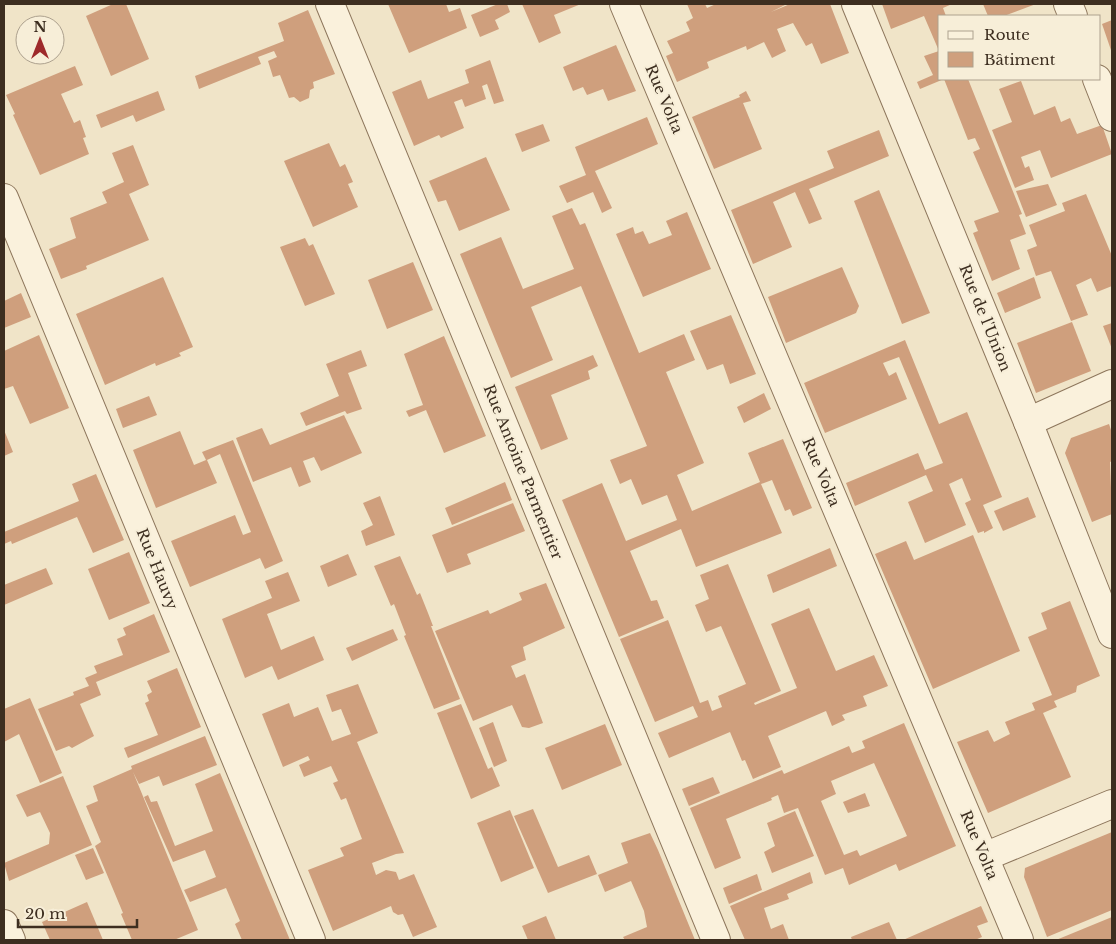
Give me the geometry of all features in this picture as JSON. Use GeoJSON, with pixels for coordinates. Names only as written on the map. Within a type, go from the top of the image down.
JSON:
{"type":"FeatureCollection","features":[{"type":"Feature","properties":{"kind":"street","name":"Rue Antoine Parmentier"},"geometry":{"type":"LineString","coordinates":[[330,4],[716,940]]}},
{"type":"Feature","properties":{"kind":"street","name":"Rue Volta"},"geometry":{"type":"LineString","coordinates":[[624,4],[1019,940]]}},
{"type":"Feature","properties":{"kind":"street","name":"Rue de l'Union"},"geometry":{"type":"LineString","coordinates":[[856,4],[1028,422],[1112,634]]}},
{"type":"Feature","properties":{"kind":"street"},"geometry":{"type":"LineString","coordinates":[[1097,80],[1112,116]]}},
{"type":"Feature","properties":{"kind":"street","name":"Rue Hauvy"},"geometry":{"type":"LineString","coordinates":[[4,198],[311,940]]}},
{"type":"Feature","properties":{"kind":"street"},"geometry":{"type":"LineString","coordinates":[[1028,422],[1112,384]]}},
{"type":"Feature","properties":{"kind":"street"},"geometry":{"type":"LineString","coordinates":[[984,857],[1112,804]]}},
{"type":"Feature","properties":{"kind":"street"},"geometry":{"type":"LineString","coordinates":[[4,924],[11,940]]}},
{"type":"Feature","properties":{"kind":"building"},"geometry":{"type":"Polygon","coordinates":[[[113,4],[126,4],[149,59],[111,76],[86,16],[113,4]]]}},
{"type":"Feature","properties":{"kind":"building"},"geometry":{"type":"Polygon","coordinates":[[[388,4],[446,4],[449,12],[460,8],[467,28],[409,53],[388,4]]]}},
{"type":"Feature","properties":{"kind":"building"},"geometry":{"type":"Polygon","coordinates":[[[498,4],[507,4],[510,12],[495,20],[499,29],[480,37],[471,15],[498,4]]]}},
{"type":"Feature","properties":{"kind":"building"},"geometry":{"type":"Polygon","coordinates":[[[522,4],[581,4],[554,15],[561,33],[539,43],[522,4]]]}},
{"type":"Feature","properties":{"kind":"building"},"geometry":{"type":"Polygon","coordinates":[[[687,4],[705,4],[707,8],[716,4],[787,4],[771,12],[790,4],[830,4],[849,53],[821,64],[812,43],[806,46],[793,23],[777,29],[786,51],[772,58],[764,42],[747,50],[746,46],[707,62],[709,68],[677,82],[666,56],[673,53],[667,41],[690,31],[686,22],[693,18],[687,4]]]}},
{"type":"Feature","properties":{"kind":"building"},"geometry":{"type":"Polygon","coordinates":[[[882,4],[952,4],[943,8],[946,15],[938,15],[938,49],[924,16],[891,29],[882,4]]]}},
{"type":"Feature","properties":{"kind":"building"},"geometry":{"type":"Polygon","coordinates":[[[983,4],[1036,4],[1007,15],[988,15],[983,4]]]}},
{"type":"Feature","properties":{"kind":"building"},"geometry":{"type":"Polygon","coordinates":[[[308,10],[335,74],[313,82],[314,88],[310,90],[309,98],[300,102],[294,97],[289,98],[280,75],[273,77],[268,61],[277,57],[274,51],[258,57],[261,64],[199,89],[195,76],[284,41],[278,23],[308,10]]]}},
{"type":"Feature","properties":{"kind":"building"},"geometry":{"type":"Polygon","coordinates":[[[1112,20],[1112,53],[1102,24],[1112,20]]]}},
{"type":"Feature","properties":{"kind":"building"},"geometry":{"type":"Polygon","coordinates":[[[616,45],[636,91],[608,101],[603,89],[587,95],[583,87],[573,91],[563,67],[616,45]]]}},
{"type":"Feature","properties":{"kind":"building"},"geometry":{"type":"Polygon","coordinates":[[[938,51],[938,80],[942,80],[920,89],[917,82],[933,75],[924,56],[938,51]]]}},
{"type":"Feature","properties":{"kind":"building"},"geometry":{"type":"Polygon","coordinates":[[[490,60],[504,101],[494,104],[487,84],[482,86],[486,99],[465,107],[462,99],[454,102],[464,128],[441,138],[439,135],[414,146],[392,92],[421,80],[428,99],[469,83],[465,70],[490,60]]]}},
{"type":"Feature","properties":{"kind":"building"},"geometry":{"type":"Polygon","coordinates":[[[75,66],[83,85],[61,94],[74,123],[80,120],[86,137],[83,138],[89,154],[40,175],[6,95],[75,66]]]}},
{"type":"Feature","properties":{"kind":"building"},"geometry":{"type":"Polygon","coordinates":[[[944,80],[968,80],[1022,214],[1019,215],[1026,234],[1010,240],[1020,269],[992,281],[973,233],[978,231],[974,221],[999,212],[973,152],[980,149],[975,138],[968,140],[944,80]]]}},
{"type":"Feature","properties":{"kind":"building"},"geometry":{"type":"Polygon","coordinates":[[[1021,81],[1034,115],[1055,106],[1061,122],[1070,118],[1077,134],[1102,125],[1112,154],[1051,178],[1040,150],[1021,157],[1025,168],[1029,166],[1034,180],[1015,188],[992,130],[1012,122],[999,89],[1021,81]]]}},
{"type":"Feature","properties":{"kind":"building"},"geometry":{"type":"Polygon","coordinates":[[[158,91],[165,110],[136,122],[133,115],[101,128],[96,115],[158,91]]]}},
{"type":"Feature","properties":{"kind":"building"},"geometry":{"type":"Polygon","coordinates":[[[746,91],[751,101],[743,103],[762,149],[714,169],[692,117],[740,97],[739,95],[746,91]]]}},
{"type":"Feature","properties":{"kind":"building"},"geometry":{"type":"Polygon","coordinates":[[[647,117],[658,144],[595,171],[612,208],[602,213],[593,192],[567,203],[559,186],[586,175],[575,147],[647,117]]]}},
{"type":"Feature","properties":{"kind":"building"},"geometry":{"type":"Polygon","coordinates":[[[543,124],[550,141],[522,152],[515,134],[543,124]]]}},
{"type":"Feature","properties":{"kind":"building"},"geometry":{"type":"Polygon","coordinates":[[[879,130],[889,156],[809,189],[822,219],[809,224],[795,192],[773,202],[792,247],[753,264],[731,210],[834,168],[827,151],[879,130]]]}},
{"type":"Feature","properties":{"kind":"building"},"geometry":{"type":"Polygon","coordinates":[[[329,143],[340,167],[345,164],[353,182],[348,184],[358,207],[313,227],[284,161],[329,143]]]}},
{"type":"Feature","properties":{"kind":"building"},"geometry":{"type":"Polygon","coordinates":[[[133,145],[149,185],[129,194],[149,240],[86,266],[87,269],[61,279],[49,249],[76,238],[70,218],[107,203],[102,192],[124,182],[112,153],[133,145]]]}},
{"type":"Feature","properties":{"kind":"building"},"geometry":{"type":"Polygon","coordinates":[[[486,157],[510,210],[459,231],[446,200],[438,202],[429,181],[486,157]]]}},
{"type":"Feature","properties":{"kind":"building"},"geometry":{"type":"Polygon","coordinates":[[[1048,184],[1057,205],[1026,217],[1016,191],[1048,184]]]}},
{"type":"Feature","properties":{"kind":"building"},"geometry":{"type":"Polygon","coordinates":[[[879,190],[930,313],[902,324],[854,201],[879,190]]]}},
{"type":"Feature","properties":{"kind":"building"},"geometry":{"type":"Polygon","coordinates":[[[1086,194],[1112,256],[1112,286],[1097,292],[1091,278],[1076,285],[1088,315],[1071,321],[1051,271],[1036,276],[1027,250],[1037,246],[1029,225],[1065,211],[1062,203],[1086,194]]]}},
{"type":"Feature","properties":{"kind":"building"},"geometry":{"type":"Polygon","coordinates":[[[572,208],[580,225],[585,223],[639,353],[684,334],[695,360],[666,372],[704,463],[677,475],[692,511],[760,482],[748,453],[783,439],[812,508],[793,516],[790,509],[785,511],[772,480],[761,484],[782,533],[696,567],[681,529],[630,551],[651,601],[657,600],[664,618],[619,637],[562,500],[602,483],[626,541],[677,520],[667,495],[642,505],[631,479],[620,484],[610,460],[647,446],[581,286],[531,307],[553,360],[511,378],[460,254],[501,237],[523,289],[574,269],[552,216],[572,208]]]}},
{"type":"Feature","properties":{"kind":"building"},"geometry":{"type":"Polygon","coordinates":[[[687,212],[711,269],[643,297],[616,234],[633,227],[635,234],[643,231],[649,244],[672,235],[666,221],[687,212]]]}},
{"type":"Feature","properties":{"kind":"building"},"geometry":{"type":"Polygon","coordinates":[[[305,238],[309,246],[313,244],[335,294],[305,306],[280,247],[305,238]]]}},
{"type":"Feature","properties":{"kind":"building"},"geometry":{"type":"Polygon","coordinates":[[[413,262],[433,310],[387,329],[368,280],[413,262]]]}},
{"type":"Feature","properties":{"kind":"building"},"geometry":{"type":"Polygon","coordinates":[[[842,267],[859,306],[856,313],[786,343],[768,297],[842,267]]]}},
{"type":"Feature","properties":{"kind":"building"},"geometry":{"type":"Polygon","coordinates":[[[163,277],[193,347],[179,353],[181,356],[156,366],[155,363],[105,385],[76,314],[163,277]]]}},
{"type":"Feature","properties":{"kind":"building"},"geometry":{"type":"Polygon","coordinates":[[[1034,277],[1041,298],[1005,313],[997,293],[1034,277]]]}},
{"type":"Feature","properties":{"kind":"building"},"geometry":{"type":"Polygon","coordinates":[[[21,293],[31,317],[4,328],[4,301],[21,293]]]}},
{"type":"Feature","properties":{"kind":"building"},"geometry":{"type":"Polygon","coordinates":[[[731,315],[756,374],[730,384],[723,364],[707,370],[690,331],[731,315]]]}},
{"type":"Feature","properties":{"kind":"building"},"geometry":{"type":"Polygon","coordinates":[[[1072,322],[1091,371],[1036,393],[1017,343],[1072,322]]]}},
{"type":"Feature","properties":{"kind":"building"},"geometry":{"type":"Polygon","coordinates":[[[1112,323],[1112,349],[1103,326],[1112,323]]]}},
{"type":"Feature","properties":{"kind":"building"},"geometry":{"type":"Polygon","coordinates":[[[39,335],[69,408],[30,424],[13,386],[4,389],[4,351],[39,335]]]}},
{"type":"Feature","properties":{"kind":"building"},"geometry":{"type":"Polygon","coordinates":[[[444,336],[486,436],[444,453],[426,410],[409,417],[406,411],[423,405],[404,354],[444,336]]]}},
{"type":"Feature","properties":{"kind":"building"},"geometry":{"type":"Polygon","coordinates":[[[905,340],[939,424],[967,412],[1002,497],[983,505],[993,528],[984,533],[984,531],[978,533],[965,503],[971,500],[962,478],[949,484],[966,525],[925,543],[908,502],[933,491],[926,475],[855,506],[846,483],[918,453],[925,470],[943,463],[899,357],[883,363],[889,376],[896,372],[907,399],[825,433],[804,383],[905,340]]]}},
{"type":"Feature","properties":{"kind":"building"},"geometry":{"type":"Polygon","coordinates":[[[361,350],[367,366],[348,373],[362,409],[347,414],[345,411],[306,426],[300,413],[339,396],[326,364],[361,350]]]}},
{"type":"Feature","properties":{"kind":"building"},"geometry":{"type":"Polygon","coordinates":[[[593,355],[598,366],[588,371],[590,379],[551,395],[568,439],[541,450],[515,387],[593,355]]]}},
{"type":"Feature","properties":{"kind":"building"},"geometry":{"type":"Polygon","coordinates":[[[764,393],[771,409],[744,423],[737,407],[764,393]]]}},
{"type":"Feature","properties":{"kind":"building"},"geometry":{"type":"Polygon","coordinates":[[[149,396],[157,415],[123,428],[116,409],[149,396]]]}},
{"type":"Feature","properties":{"kind":"building"},"geometry":{"type":"Polygon","coordinates":[[[344,415],[362,453],[321,471],[314,457],[303,461],[311,482],[299,487],[291,467],[253,482],[236,438],[262,428],[270,445],[344,415]]]}},
{"type":"Feature","properties":{"kind":"building"},"geometry":{"type":"Polygon","coordinates":[[[1109,424],[1112,433],[1112,461],[1110,462],[1112,514],[1092,522],[1065,453],[1071,438],[1109,424]]]}},
{"type":"Feature","properties":{"kind":"building"},"geometry":{"type":"Polygon","coordinates":[[[4,430],[13,452],[4,456],[4,430]]]}},
{"type":"Feature","properties":{"kind":"building"},"geometry":{"type":"Polygon","coordinates":[[[180,431],[194,465],[206,460],[202,452],[233,440],[283,561],[265,569],[260,558],[190,587],[171,541],[235,515],[243,535],[251,532],[220,454],[207,460],[217,483],[156,508],[133,450],[180,431]]]}},
{"type":"Feature","properties":{"kind":"building"},"geometry":{"type":"Polygon","coordinates":[[[96,474],[124,540],[93,553],[77,517],[12,544],[11,541],[4,544],[4,532],[79,501],[72,484],[96,474]]]}},
{"type":"Feature","properties":{"kind":"building"},"geometry":{"type":"Polygon","coordinates":[[[505,482],[512,500],[452,525],[445,508],[505,482]]]}},
{"type":"Feature","properties":{"kind":"building"},"geometry":{"type":"Polygon","coordinates":[[[380,496],[395,535],[366,546],[361,531],[373,525],[363,503],[380,496]]]}},
{"type":"Feature","properties":{"kind":"building"},"geometry":{"type":"Polygon","coordinates":[[[1028,497],[1036,517],[1003,531],[994,511],[1028,497]]]}},
{"type":"Feature","properties":{"kind":"building"},"geometry":{"type":"Polygon","coordinates":[[[513,503],[525,531],[467,554],[471,564],[447,573],[432,535],[513,503]]]}},
{"type":"Feature","properties":{"kind":"building"},"geometry":{"type":"Polygon","coordinates":[[[973,535],[1020,651],[933,689],[875,554],[906,541],[914,560],[973,535]]]}},
{"type":"Feature","properties":{"kind":"building"},"geometry":{"type":"Polygon","coordinates":[[[830,548],[837,566],[773,593],[767,575],[830,548]]]}},
{"type":"Feature","properties":{"kind":"building"},"geometry":{"type":"Polygon","coordinates":[[[129,552],[150,603],[109,620],[88,569],[129,552]]]}},
{"type":"Feature","properties":{"kind":"building"},"geometry":{"type":"Polygon","coordinates":[[[348,554],[357,575],[328,587],[320,566],[348,554]]]}},
{"type":"Feature","properties":{"kind":"building"},"geometry":{"type":"Polygon","coordinates":[[[400,556],[417,595],[420,593],[460,699],[434,709],[404,636],[406,635],[394,604],[391,606],[374,566],[400,556]]]}},
{"type":"Feature","properties":{"kind":"building"},"geometry":{"type":"Polygon","coordinates":[[[728,564],[781,691],[754,703],[755,705],[797,688],[771,624],[809,608],[836,671],[874,655],[888,686],[863,696],[867,706],[842,715],[845,720],[832,726],[826,711],[768,736],[781,767],[753,779],[745,760],[742,761],[730,732],[669,758],[658,733],[698,717],[693,706],[655,722],[620,639],[668,620],[700,703],[708,700],[712,711],[722,707],[718,696],[746,684],[721,626],[706,632],[695,605],[709,599],[700,575],[728,564]]]}},
{"type":"Feature","properties":{"kind":"building"},"geometry":{"type":"Polygon","coordinates":[[[46,568],[53,584],[4,605],[4,585],[46,568]]]}},
{"type":"Feature","properties":{"kind":"building"},"geometry":{"type":"Polygon","coordinates":[[[288,572],[300,601],[267,614],[281,650],[314,636],[324,660],[278,680],[272,666],[245,678],[222,619],[272,598],[265,581],[288,572]]]}},
{"type":"Feature","properties":{"kind":"building"},"geometry":{"type":"Polygon","coordinates":[[[546,583],[565,628],[523,647],[526,660],[511,666],[516,678],[525,674],[543,723],[529,728],[522,727],[512,705],[473,721],[435,631],[488,610],[490,614],[522,600],[519,593],[546,583]]]}},
{"type":"Feature","properties":{"kind":"building"},"geometry":{"type":"Polygon","coordinates":[[[1070,601],[1100,676],[1077,686],[1076,692],[1054,701],[1057,707],[1043,713],[1071,777],[988,813],[957,742],[988,730],[994,742],[1010,734],[1005,722],[1035,710],[1032,703],[1052,695],[1028,637],[1047,629],[1041,613],[1070,601]]]}},
{"type":"Feature","properties":{"kind":"building"},"geometry":{"type":"Polygon","coordinates":[[[154,614],[170,652],[96,682],[101,695],[80,704],[94,736],[72,748],[69,746],[56,751],[38,709],[74,695],[73,692],[89,686],[85,678],[97,673],[94,666],[123,655],[117,639],[126,635],[123,628],[154,614]]]}},
{"type":"Feature","properties":{"kind":"building"},"geometry":{"type":"Polygon","coordinates":[[[393,629],[398,640],[352,661],[346,648],[393,629]]]}},
{"type":"Feature","properties":{"kind":"building"},"geometry":{"type":"Polygon","coordinates":[[[177,668],[201,727],[128,758],[124,748],[158,735],[145,703],[149,701],[147,695],[152,692],[147,681],[177,668]]]}},
{"type":"Feature","properties":{"kind":"building"},"geometry":{"type":"Polygon","coordinates":[[[358,684],[378,733],[357,742],[404,853],[372,863],[376,875],[386,870],[396,872],[399,880],[414,874],[437,927],[413,937],[403,914],[398,915],[393,912],[391,906],[333,931],[308,870],[344,856],[340,848],[362,839],[346,798],[341,800],[333,783],[338,781],[331,766],[304,777],[299,765],[310,760],[308,756],[283,767],[262,714],[289,703],[294,717],[318,707],[332,741],[351,734],[341,709],[332,712],[326,695],[358,684]]]}},
{"type":"Feature","properties":{"kind":"building"},"geometry":{"type":"Polygon","coordinates":[[[30,698],[62,773],[40,783],[19,734],[4,742],[4,709],[30,698]]]}},
{"type":"Feature","properties":{"kind":"building"},"geometry":{"type":"Polygon","coordinates":[[[461,704],[488,769],[492,767],[500,786],[471,799],[437,713],[461,704]]]}},
{"type":"Feature","properties":{"kind":"building"},"geometry":{"type":"Polygon","coordinates":[[[493,722],[507,761],[494,767],[479,728],[493,722]]]}},
{"type":"Feature","properties":{"kind":"building"},"geometry":{"type":"Polygon","coordinates":[[[904,723],[956,846],[899,871],[896,864],[849,885],[843,868],[825,875],[798,808],[784,813],[778,795],[771,798],[772,800],[726,819],[741,858],[715,869],[690,808],[782,770],[784,774],[849,746],[852,753],[865,748],[862,741],[904,723]],[[874,763],[831,781],[836,794],[821,801],[844,855],[857,850],[860,856],[907,836],[874,763]]]}},
{"type":"Feature","properties":{"kind":"building"},"geometry":{"type":"Polygon","coordinates":[[[605,724],[622,765],[562,790],[545,748],[605,724]]]}},
{"type":"Feature","properties":{"kind":"building"},"geometry":{"type":"Polygon","coordinates":[[[205,736],[217,765],[163,786],[159,776],[139,784],[133,772],[198,930],[174,940],[132,940],[121,914],[123,913],[95,846],[101,842],[86,806],[98,801],[93,786],[132,769],[131,766],[205,736]]]}},
{"type":"Feature","properties":{"kind":"building"},"geometry":{"type":"Polygon","coordinates":[[[220,773],[290,940],[242,940],[235,924],[240,921],[226,888],[190,902],[184,890],[216,877],[205,850],[173,862],[144,797],[148,795],[151,802],[157,801],[175,846],[213,831],[195,784],[220,773]]]}},
{"type":"Feature","properties":{"kind":"building"},"geometry":{"type":"Polygon","coordinates":[[[63,776],[92,845],[9,881],[4,863],[49,844],[50,833],[40,812],[27,817],[16,795],[63,776]]]}},
{"type":"Feature","properties":{"kind":"building"},"geometry":{"type":"Polygon","coordinates":[[[713,777],[720,793],[689,806],[682,789],[713,777]]]}},
{"type":"Feature","properties":{"kind":"building"},"geometry":{"type":"Polygon","coordinates":[[[865,793],[870,806],[848,813],[843,802],[865,793]]]}},
{"type":"Feature","properties":{"kind":"building"},"geometry":{"type":"Polygon","coordinates":[[[533,809],[558,867],[589,855],[597,874],[548,893],[514,816],[533,809]]]}},
{"type":"Feature","properties":{"kind":"building"},"geometry":{"type":"Polygon","coordinates":[[[510,810],[534,868],[501,882],[477,823],[510,810]]]}},
{"type":"Feature","properties":{"kind":"building"},"geometry":{"type":"Polygon","coordinates":[[[795,811],[814,856],[772,873],[764,852],[775,846],[767,823],[795,811]]]}},
{"type":"Feature","properties":{"kind":"building"},"geometry":{"type":"Polygon","coordinates":[[[1112,832],[1112,910],[1047,937],[1024,877],[1025,868],[1112,832]]]}},
{"type":"Feature","properties":{"kind":"building"},"geometry":{"type":"Polygon","coordinates":[[[650,833],[695,940],[625,940],[623,937],[647,927],[644,911],[631,881],[605,892],[598,875],[628,863],[621,843],[650,833]]]}},
{"type":"Feature","properties":{"kind":"building"},"geometry":{"type":"Polygon","coordinates":[[[93,848],[104,873],[86,880],[75,855],[93,848]]]}},
{"type":"Feature","properties":{"kind":"building"},"geometry":{"type":"Polygon","coordinates":[[[810,872],[813,883],[787,894],[789,899],[764,908],[771,929],[783,924],[789,940],[745,940],[730,906],[810,872]]]}},
{"type":"Feature","properties":{"kind":"building"},"geometry":{"type":"Polygon","coordinates":[[[757,874],[762,890],[729,904],[723,888],[757,874]]]}},
{"type":"Feature","properties":{"kind":"building"},"geometry":{"type":"Polygon","coordinates":[[[87,902],[103,940],[50,940],[42,922],[87,902]]]}},
{"type":"Feature","properties":{"kind":"building"},"geometry":{"type":"Polygon","coordinates":[[[981,906],[988,922],[977,926],[982,937],[975,940],[903,940],[981,906]]]}},
{"type":"Feature","properties":{"kind":"building"},"geometry":{"type":"Polygon","coordinates":[[[546,916],[556,940],[528,940],[522,926],[546,916]]]}},
{"type":"Feature","properties":{"kind":"building"},"geometry":{"type":"Polygon","coordinates":[[[1112,917],[1112,940],[1056,940],[1112,917]]]}},
{"type":"Feature","properties":{"kind":"building"},"geometry":{"type":"Polygon","coordinates":[[[889,922],[897,940],[852,940],[851,937],[889,922]]]}}]}
